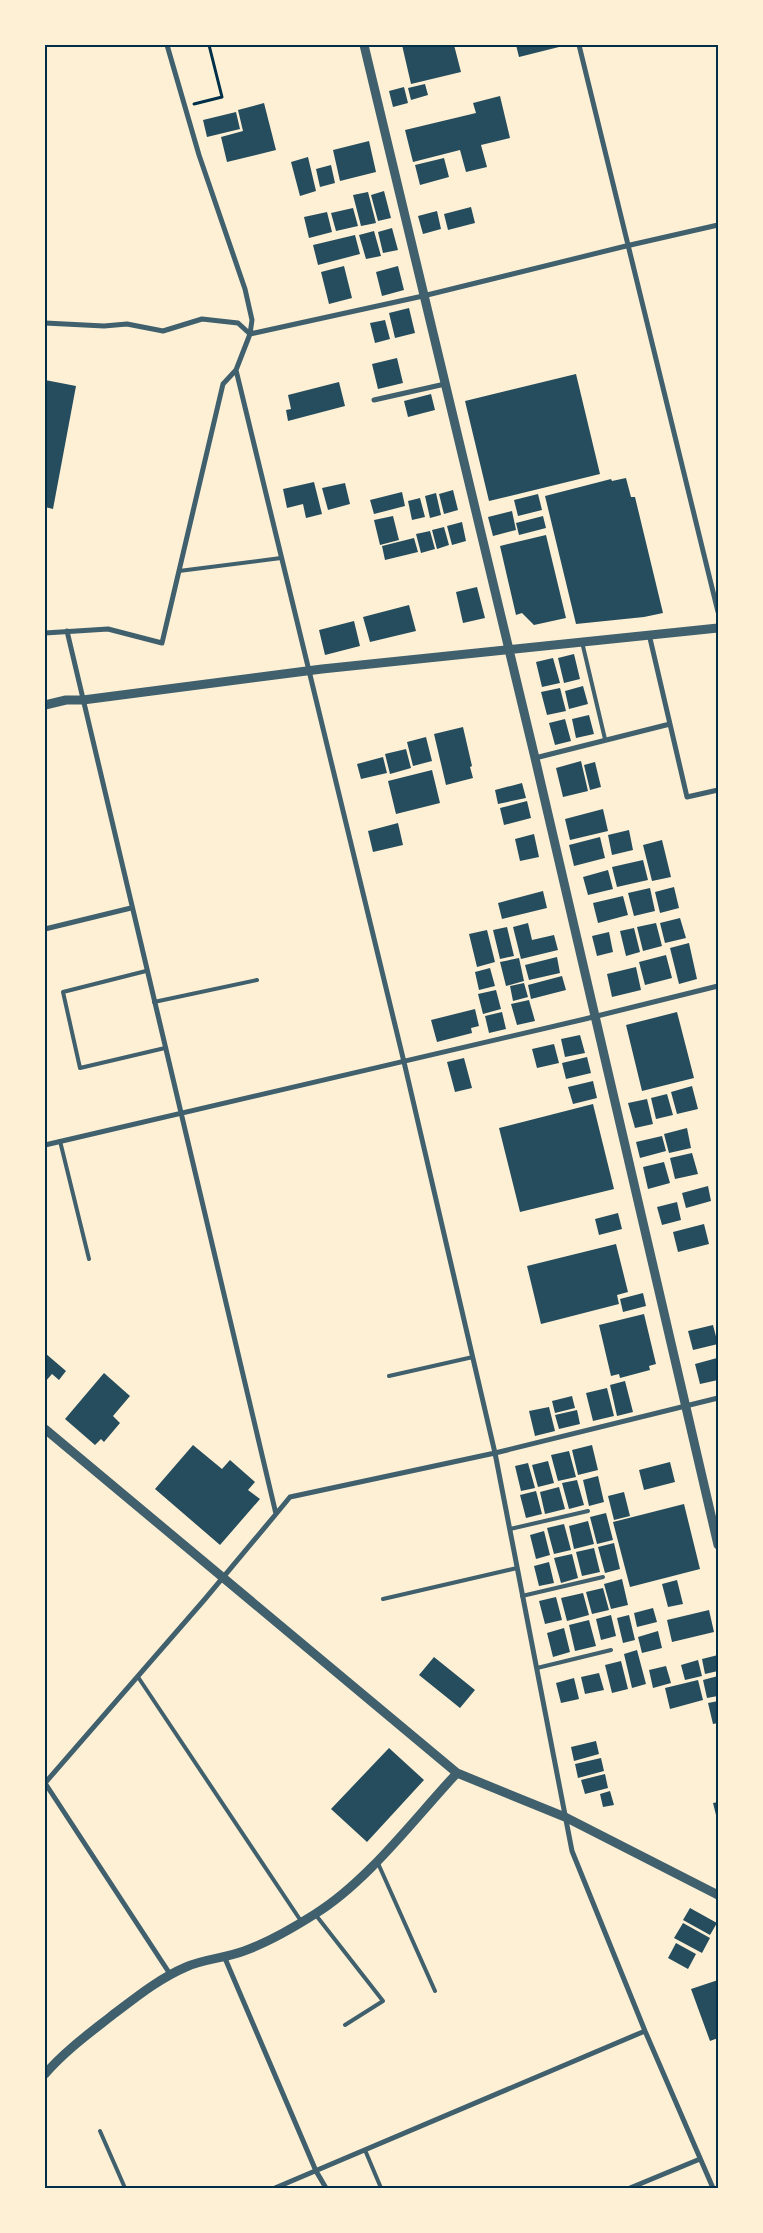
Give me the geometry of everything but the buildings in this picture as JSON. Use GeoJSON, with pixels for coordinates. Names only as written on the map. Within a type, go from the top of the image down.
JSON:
{"type":"FeatureCollection","features":[{"type":"Feature","properties":{"kind":"street"},"geometry":{"type":"LineString","coordinates":[[45,633],[108,629],[162,642],[223,384],[236,370],[250,334],[252,320],[245,289],[199,155],[167,45]]}},
{"type":"Feature","properties":{"kind":"street"},"geometry":{"type":"LineString","coordinates":[[364,45],[423,296],[536,758],[718,1545]]}},
{"type":"Feature","properties":{"kind":"street"},"geometry":{"type":"LineString","coordinates":[[579,45],[626,246],[718,612]]}},
{"type":"Feature","properties":{"kind":"street"},"geometry":{"type":"LineString","coordinates":[[250,334],[423,296],[718,225]]}},
{"type":"Feature","properties":{"kind":"street"},"geometry":{"type":"LineString","coordinates":[[45,323],[104,326],[127,324],[163,331],[202,319],[238,323],[250,334]]}},
{"type":"Feature","properties":{"kind":"street"},"geometry":{"type":"LineString","coordinates":[[236,370],[404,1062],[495,1453],[572,1851],[644,2031],[713,2188]]}},
{"type":"Feature","properties":{"kind":"street"},"geometry":{"type":"LineString","coordinates":[[374,400],[445,384]]}},
{"type":"Feature","properties":{"kind":"street"},"geometry":{"type":"LineString","coordinates":[[45,705],[66,700],[83,700],[308,672],[582,641],[718,628]]}},
{"type":"Feature","properties":{"kind":"street"},"geometry":{"type":"LineString","coordinates":[[66,631],[276,1514]]}},
{"type":"Feature","properties":{"kind":"street"},"geometry":{"type":"LineString","coordinates":[[649,634],[687,797],[718,790]]}},
{"type":"Feature","properties":{"kind":"street"},"geometry":{"type":"LineString","coordinates":[[536,758],[670,724]]}},
{"type":"Feature","properties":{"kind":"street"},"geometry":{"type":"LineString","coordinates":[[45,929],[131,908]]}},
{"type":"Feature","properties":{"kind":"street"},"geometry":{"type":"LineString","coordinates":[[45,1145],[404,1062],[718,986]]}},
{"type":"Feature","properties":{"kind":"street"},"geometry":{"type":"LineString","coordinates":[[170,1974],[45,1783],[224,1578],[290,1497],[495,1453],[718,1398]]}},
{"type":"Feature","properties":{"kind":"street"},"geometry":{"type":"LineString","coordinates":[[45,1430],[457,1773],[565,1818],[718,1895]]}},
{"type":"Feature","properties":{"kind":"street"},"geometry":{"type":"LineString","coordinates":[[45,2074],[67,2050],[148,1988],[170,1974],[188,1966],[243,1952],[315,1914],[348,1889],[457,1773]]}},
{"type":"Feature","properties":{"kind":"street"},"geometry":{"type":"LineString","coordinates":[[224,1956],[316,2171],[326,2188]]}},
{"type":"Feature","properties":{"kind":"street"},"geometry":{"type":"LineString","coordinates":[[274,2188],[644,2031]]}},
{"type":"Feature","properties":{"kind":"street"},"geometry":{"type":"LineString","coordinates":[[630,2188],[700,2159]]}},
{"type":"Feature","properties":{"kind":"lane"},"geometry":{"type":"LineString","coordinates":[[179,571],[281,558]]}},
{"type":"Feature","properties":{"kind":"lane"},"geometry":{"type":"LineString","coordinates":[[582,641],[606,739]]}},
{"type":"Feature","properties":{"kind":"lane"},"geometry":{"type":"LineString","coordinates":[[146,971],[63,992],[80,1068],[165,1048]]}},
{"type":"Feature","properties":{"kind":"lane"},"geometry":{"type":"LineString","coordinates":[[154,1002],[257,980]]}},
{"type":"Feature","properties":{"kind":"lane"},"geometry":{"type":"LineString","coordinates":[[60,1141],[89,1259]]}},
{"type":"Feature","properties":{"kind":"lane"},"geometry":{"type":"LineString","coordinates":[[389,1376],[473,1357]]}},
{"type":"Feature","properties":{"kind":"lane"},"geometry":{"type":"LineString","coordinates":[[510,1529],[588,1511]]}},
{"type":"Feature","properties":{"kind":"lane"},"geometry":{"type":"LineString","coordinates":[[383,1599],[517,1568]]}},
{"type":"Feature","properties":{"kind":"lane"},"geometry":{"type":"LineString","coordinates":[[522,1596],[603,1577]]}},
{"type":"Feature","properties":{"kind":"lane"},"geometry":{"type":"LineString","coordinates":[[537,1668],[611,1650]]}},
{"type":"Feature","properties":{"kind":"lane"},"geometry":{"type":"LineString","coordinates":[[138,1678],[302,1921]]}},
{"type":"Feature","properties":{"kind":"lane"},"geometry":{"type":"LineString","coordinates":[[377,1860],[435,1992]]}},
{"type":"Feature","properties":{"kind":"lane"},"geometry":{"type":"LineString","coordinates":[[315,1914],[383,2001],[345,2025]]}},
{"type":"Feature","properties":{"kind":"lane"},"geometry":{"type":"LineString","coordinates":[[100,2131],[125,2188]]}},
{"type":"Feature","properties":{"kind":"lane"},"geometry":{"type":"LineString","coordinates":[[365,2150],[381,2188]]}},
{"type":"Feature","properties":{"kind":"path"},"geometry":{"type":"LineString","coordinates":[[185,106],[222,96],[209,45]]}}]}
